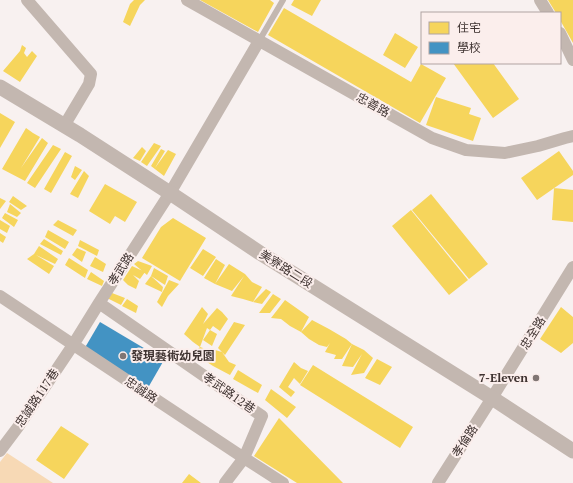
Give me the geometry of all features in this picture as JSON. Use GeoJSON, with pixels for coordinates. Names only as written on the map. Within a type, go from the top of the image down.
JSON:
{"type":"FeatureCollection","features":[{"type":"Feature","properties":{"kind":"street"},"geometry":{"type":"LineString","coordinates":[[27,0],[91,74],[89,84],[64,126]]}},
{"type":"Feature","properties":{"kind":"street","name":"忠善路"},"geometry":{"type":"LineString","coordinates":[[187,0],[432,138],[466,150],[504,153],[538,146],[573,136]]}},
{"type":"Feature","properties":{"kind":"street"},"geometry":{"type":"LineString","coordinates":[[540,0],[547,12]]}},
{"type":"Feature","properties":{"kind":"street"},"geometry":{"type":"LineString","coordinates":[[561,35],[573,60]]}},
{"type":"Feature","properties":{"kind":"street","name":"孝武路"},"geometry":{"type":"LineString","coordinates":[[73,345],[170,193],[259,41]]}},
{"type":"Feature","properties":{"kind":"street","name":"美寮路二段"},"geometry":{"type":"LineString","coordinates":[[0,87],[170,193],[267,258],[492,398],[573,451]]}},
{"type":"Feature","properties":{"kind":"street","name":"忠全路"},"geometry":{"type":"LineString","coordinates":[[492,398],[573,267]]}},
{"type":"Feature","properties":{"kind":"street","name":"忠誠路"},"geometry":{"type":"LineString","coordinates":[[0,296],[283,483]]}},
{"type":"Feature","properties":{"kind":"street","name":"孝武路12巷"},"geometry":{"type":"LineString","coordinates":[[99,303],[262,416],[244,458]]}},
{"type":"Feature","properties":{"kind":"street","name":"忠誠路117巷"},"geometry":{"type":"LineString","coordinates":[[0,451],[18,427],[73,345]]}},
{"type":"Feature","properties":{"kind":"street","name":"孝倫路"},"geometry":{"type":"LineString","coordinates":[[438,483],[492,398]]}},
{"type":"Feature","properties":{"kind":"street"},"geometry":{"type":"LineString","coordinates":[[225,483],[244,458]]}},
{"type":"Feature","properties":{"kind":"lane"},"geometry":{"type":"LineString","coordinates":[[259,41],[283,0]]}},
{"type":"Feature","properties":{"kind":"shaded area"},"geometry":{"type":"Polygon","coordinates":[[[7,453],[53,483],[0,483],[0,462],[7,453]]]}},
{"type":"Feature","properties":{"kind":"building: 住宅"},"geometry":{"type":"Polygon","coordinates":[[[134,0],[145,0],[140,5],[130,26],[123,22],[130,4],[134,0]]]}},
{"type":"Feature","properties":{"kind":"building: 住宅"},"geometry":{"type":"Polygon","coordinates":[[[200,0],[270,0],[274,3],[258,32],[200,0]]]}},
{"type":"Feature","properties":{"kind":"building: 住宅"},"geometry":{"type":"Polygon","coordinates":[[[294,0],[321,0],[312,16],[291,5],[294,0]]]}},
{"type":"Feature","properties":{"kind":"building: 住宅"},"geometry":{"type":"Polygon","coordinates":[[[548,0],[573,0],[573,43],[561,22],[561,12],[555,12],[548,0]]]}},
{"type":"Feature","properties":{"kind":"building: 住宅"},"geometry":{"type":"Polygon","coordinates":[[[284,8],[411,82],[421,64],[446,78],[420,123],[268,35],[284,8]]]}},
{"type":"Feature","properties":{"kind":"building: 住宅"},"geometry":{"type":"Polygon","coordinates":[[[395,33],[418,47],[405,68],[383,55],[395,33]]]}},
{"type":"Feature","properties":{"kind":"building: 住宅"},"geometry":{"type":"Polygon","coordinates":[[[22,45],[26,48],[24,53],[27,57],[32,51],[37,56],[20,82],[3,71],[20,51],[22,45]]]}},
{"type":"Feature","properties":{"kind":"building: 住宅"},"geometry":{"type":"Polygon","coordinates":[[[454,64],[494,64],[519,99],[493,118],[454,64]]]}},
{"type":"Feature","properties":{"kind":"building: 住宅"},"geometry":{"type":"Polygon","coordinates":[[[436,97],[471,108],[469,114],[481,118],[473,141],[426,125],[436,97]]]}},
{"type":"Feature","properties":{"kind":"building: 住宅"},"geometry":{"type":"Polygon","coordinates":[[[0,113],[15,122],[0,148],[0,113]]]}},
{"type":"Feature","properties":{"kind":"building: 住宅"},"geometry":{"type":"Polygon","coordinates":[[[26,128],[40,137],[21,168],[42,138],[48,143],[25,181],[2,169],[26,128]]]}},
{"type":"Feature","properties":{"kind":"building: 住宅"},"geometry":{"type":"Polygon","coordinates":[[[154,143],[161,146],[147,166],[141,162],[154,143]]]}},
{"type":"Feature","properties":{"kind":"building: 住宅"},"geometry":{"type":"Polygon","coordinates":[[[53,145],[61,149],[35,188],[27,183],[53,145]]]}},
{"type":"Feature","properties":{"kind":"building: 住宅"},"geometry":{"type":"Polygon","coordinates":[[[142,147],[146,151],[140,161],[133,158],[142,147]]]}},
{"type":"Feature","properties":{"kind":"building: 住宅"},"geometry":{"type":"Polygon","coordinates":[[[161,149],[165,151],[155,168],[168,150],[176,154],[164,176],[151,166],[161,149]]]}},
{"type":"Feature","properties":{"kind":"building: 住宅"},"geometry":{"type":"Polygon","coordinates":[[[559,151],[573,171],[573,175],[537,200],[521,178],[559,151]]]}},
{"type":"Feature","properties":{"kind":"building: 住宅"},"geometry":{"type":"Polygon","coordinates":[[[65,152],[72,156],[51,193],[44,189],[65,152]]]}},
{"type":"Feature","properties":{"kind":"building: 住宅"},"geometry":{"type":"Polygon","coordinates":[[[75,166],[82,170],[75,180],[71,177],[75,166]]]}},
{"type":"Feature","properties":{"kind":"building: 住宅"},"geometry":{"type":"Polygon","coordinates":[[[84,171],[89,176],[78,198],[70,194],[84,171]]]}},
{"type":"Feature","properties":{"kind":"building: 住宅"},"geometry":{"type":"Polygon","coordinates":[[[105,184],[137,202],[125,222],[115,216],[110,224],[89,211],[105,184]]]}},
{"type":"Feature","properties":{"kind":"building: 住宅"},"geometry":{"type":"Polygon","coordinates":[[[554,188],[573,190],[573,222],[552,220],[554,188]]]}},
{"type":"Feature","properties":{"kind":"building: 住宅"},"geometry":{"type":"Polygon","coordinates":[[[431,194],[488,264],[469,279],[412,210],[431,194]]]}},
{"type":"Feature","properties":{"kind":"building: 住宅"},"geometry":{"type":"Polygon","coordinates":[[[13,196],[27,206],[21,210],[9,202],[13,196]]]}},
{"type":"Feature","properties":{"kind":"building: 住宅"},"geometry":{"type":"Polygon","coordinates":[[[0,198],[6,201],[0,209],[0,198]]]}},
{"type":"Feature","properties":{"kind":"building: 住宅"},"geometry":{"type":"Polygon","coordinates":[[[10,204],[21,213],[17,217],[7,212],[10,204]]]}},
{"type":"Feature","properties":{"kind":"building: 住宅"},"geometry":{"type":"Polygon","coordinates":[[[411,210],[468,280],[449,295],[392,226],[411,210]]]}},
{"type":"Feature","properties":{"kind":"building: 住宅"},"geometry":{"type":"Polygon","coordinates":[[[5,213],[18,220],[14,227],[2,218],[5,213]]]}},
{"type":"Feature","properties":{"kind":"building: 住宅"},"geometry":{"type":"Polygon","coordinates":[[[173,218],[206,238],[180,281],[142,258],[161,227],[173,218]]]}},
{"type":"Feature","properties":{"kind":"building: 住宅"},"geometry":{"type":"Polygon","coordinates":[[[0,220],[10,226],[7,233],[0,229],[0,220]]]}},
{"type":"Feature","properties":{"kind":"building: 住宅"},"geometry":{"type":"Polygon","coordinates":[[[58,220],[77,230],[73,236],[53,225],[58,220]]]}},
{"type":"Feature","properties":{"kind":"building: 住宅"},"geometry":{"type":"Polygon","coordinates":[[[48,230],[69,242],[65,249],[45,237],[48,230]]]}},
{"type":"Feature","properties":{"kind":"building: 住宅"},"geometry":{"type":"Polygon","coordinates":[[[0,233],[6,237],[3,243],[0,241],[0,233]]]}},
{"type":"Feature","properties":{"kind":"building: 住宅"},"geometry":{"type":"Polygon","coordinates":[[[44,239],[63,251],[61,255],[40,244],[44,239]]]}},
{"type":"Feature","properties":{"kind":"building: 住宅"},"geometry":{"type":"Polygon","coordinates":[[[80,240],[99,250],[97,256],[78,246],[80,240]]]}},
{"type":"Feature","properties":{"kind":"building: 住宅"},"geometry":{"type":"Polygon","coordinates":[[[39,246],[58,259],[55,264],[36,255],[54,266],[49,274],[27,259],[34,254],[39,246]]]}},
{"type":"Feature","properties":{"kind":"building: 住宅"},"geometry":{"type":"Polygon","coordinates":[[[77,248],[86,252],[82,262],[72,255],[77,248]]]}},
{"type":"Feature","properties":{"kind":"building: 住宅"},"geometry":{"type":"Polygon","coordinates":[[[203,249],[216,257],[203,276],[190,268],[203,249]]]}},
{"type":"Feature","properties":{"kind":"building: 住宅"},"geometry":{"type":"Polygon","coordinates":[[[95,257],[106,264],[103,272],[90,266],[95,257]]]}},
{"type":"Feature","properties":{"kind":"building: 住宅"},"geometry":{"type":"Polygon","coordinates":[[[69,258],[88,270],[85,278],[65,265],[69,258]]]}},
{"type":"Feature","properties":{"kind":"building: 住宅"},"geometry":{"type":"Polygon","coordinates":[[[216,259],[225,265],[215,284],[204,278],[216,259]]]}},
{"type":"Feature","properties":{"kind":"building: 住宅"},"geometry":{"type":"Polygon","coordinates":[[[138,261],[152,266],[147,275],[134,264],[138,261]]]}},
{"type":"Feature","properties":{"kind":"building: 住宅"},"geometry":{"type":"Polygon","coordinates":[[[229,264],[245,274],[252,282],[262,287],[253,302],[231,296],[244,276],[232,291],[215,284],[229,264]]]}},
{"type":"Feature","properties":{"kind":"building: 住宅"},"geometry":{"type":"Polygon","coordinates":[[[132,266],[145,272],[140,279],[133,275],[139,281],[136,289],[128,285],[123,280],[132,266]]]}},
{"type":"Feature","properties":{"kind":"building: 住宅"},"geometry":{"type":"Polygon","coordinates":[[[154,268],[168,276],[165,285],[151,276],[154,268]]]}},
{"type":"Feature","properties":{"kind":"building: 住宅"},"geometry":{"type":"Polygon","coordinates":[[[91,272],[104,281],[102,286],[87,279],[91,272]]]}},
{"type":"Feature","properties":{"kind":"building: 住宅"},"geometry":{"type":"Polygon","coordinates":[[[151,276],[163,287],[162,292],[145,284],[151,276]]]}},
{"type":"Feature","properties":{"kind":"building: 住宅"},"geometry":{"type":"Polygon","coordinates":[[[169,280],[179,284],[168,296],[162,307],[157,302],[169,280]]]}},
{"type":"Feature","properties":{"kind":"building: 住宅"},"geometry":{"type":"Polygon","coordinates":[[[266,289],[271,292],[262,304],[253,302],[266,289]]]}},
{"type":"Feature","properties":{"kind":"building: 住宅"},"geometry":{"type":"Polygon","coordinates":[[[112,293],[125,298],[121,305],[107,298],[112,293]]]}},
{"type":"Feature","properties":{"kind":"building: 住宅"},"geometry":{"type":"Polygon","coordinates":[[[273,294],[281,299],[270,313],[259,313],[273,294]]]}},
{"type":"Feature","properties":{"kind":"building: 住宅"},"geometry":{"type":"Polygon","coordinates":[[[127,299],[138,306],[136,313],[122,306],[127,299]]]}},
{"type":"Feature","properties":{"kind":"building: 住宅"},"geometry":{"type":"Polygon","coordinates":[[[285,300],[309,317],[301,332],[281,319],[271,318],[285,300]]]}},
{"type":"Feature","properties":{"kind":"building: 住宅"},"geometry":{"type":"Polygon","coordinates":[[[202,307],[208,314],[203,324],[217,308],[228,319],[220,331],[213,326],[210,330],[207,328],[200,347],[184,334],[202,307]]]}},
{"type":"Feature","properties":{"kind":"building: 住宅"},"geometry":{"type":"Polygon","coordinates":[[[561,307],[573,317],[573,343],[561,353],[540,339],[561,307]]]}},
{"type":"Feature","properties":{"kind":"building: 住宅"},"geometry":{"type":"Polygon","coordinates":[[[312,320],[346,339],[352,344],[342,359],[334,359],[336,355],[325,352],[330,343],[327,347],[319,345],[301,332],[312,320]]]}},
{"type":"Feature","properties":{"kind":"building: 住宅"},"geometry":{"type":"Polygon","coordinates":[[[234,322],[245,325],[225,355],[218,348],[234,322]]]}},
{"type":"Feature","properties":{"kind":"building: 住宅"},"geometry":{"type":"Polygon","coordinates":[[[210,330],[217,334],[212,346],[203,340],[210,330]]]}},
{"type":"Feature","properties":{"kind":"building: 住宅"},"geometry":{"type":"Polygon","coordinates":[[[352,344],[364,350],[373,358],[364,373],[351,375],[362,354],[353,367],[342,366],[352,344]]]}},
{"type":"Feature","properties":{"kind":"building: 住宅"},"geometry":{"type":"Polygon","coordinates":[[[200,347],[209,350],[202,360],[193,354],[200,347]]]}},
{"type":"Feature","properties":{"kind":"building: 住宅"},"geometry":{"type":"Polygon","coordinates":[[[215,350],[222,352],[229,362],[236,365],[230,375],[207,362],[215,350]]]}},
{"type":"Feature","properties":{"kind":"building: 住宅"},"geometry":{"type":"Polygon","coordinates":[[[377,359],[392,367],[380,385],[365,378],[377,359]]]}},
{"type":"Feature","properties":{"kind":"building: 住宅"},"geometry":{"type":"Polygon","coordinates":[[[294,362],[301,368],[308,371],[300,384],[294,378],[288,387],[295,392],[291,397],[279,387],[294,362]]]}},
{"type":"Feature","properties":{"kind":"building: 住宅"},"geometry":{"type":"Polygon","coordinates":[[[313,365],[413,427],[400,448],[300,385],[313,365]]]}},
{"type":"Feature","properties":{"kind":"building: 住宅"},"geometry":{"type":"Polygon","coordinates":[[[238,370],[262,385],[258,393],[233,379],[238,370]]]}},
{"type":"Feature","properties":{"kind":"building: 住宅"},"geometry":{"type":"Polygon","coordinates":[[[271,389],[296,407],[287,418],[265,400],[271,389]]]}},
{"type":"Feature","properties":{"kind":"building: 住宅"},"geometry":{"type":"Polygon","coordinates":[[[279,418],[343,483],[297,483],[254,456],[279,418]]]}},
{"type":"Feature","properties":{"kind":"building: 住宅"},"geometry":{"type":"Polygon","coordinates":[[[61,426],[89,444],[64,479],[36,460],[61,426]]]}},
{"type":"Feature","properties":{"kind":"building: 住宅"},"geometry":{"type":"Polygon","coordinates":[[[189,474],[201,483],[182,483],[189,474]]]}},
{"type":"Feature","properties":{"kind":"building: 學校","name":"發現藝術幼兒園"},"geometry":{"type":"Polygon","coordinates":[[[100,322],[164,360],[145,393],[83,351],[100,322]]]}},
{"type":"Feature","properties":{"kind":"place","name":"發現藝術幼兒園"},"geometry":{"type":"Point","coordinates":[123,356]}},
{"type":"Feature","properties":{"kind":"place","name":"7-Eleven"},"geometry":{"type":"Point","coordinates":[536,378]}}]}
